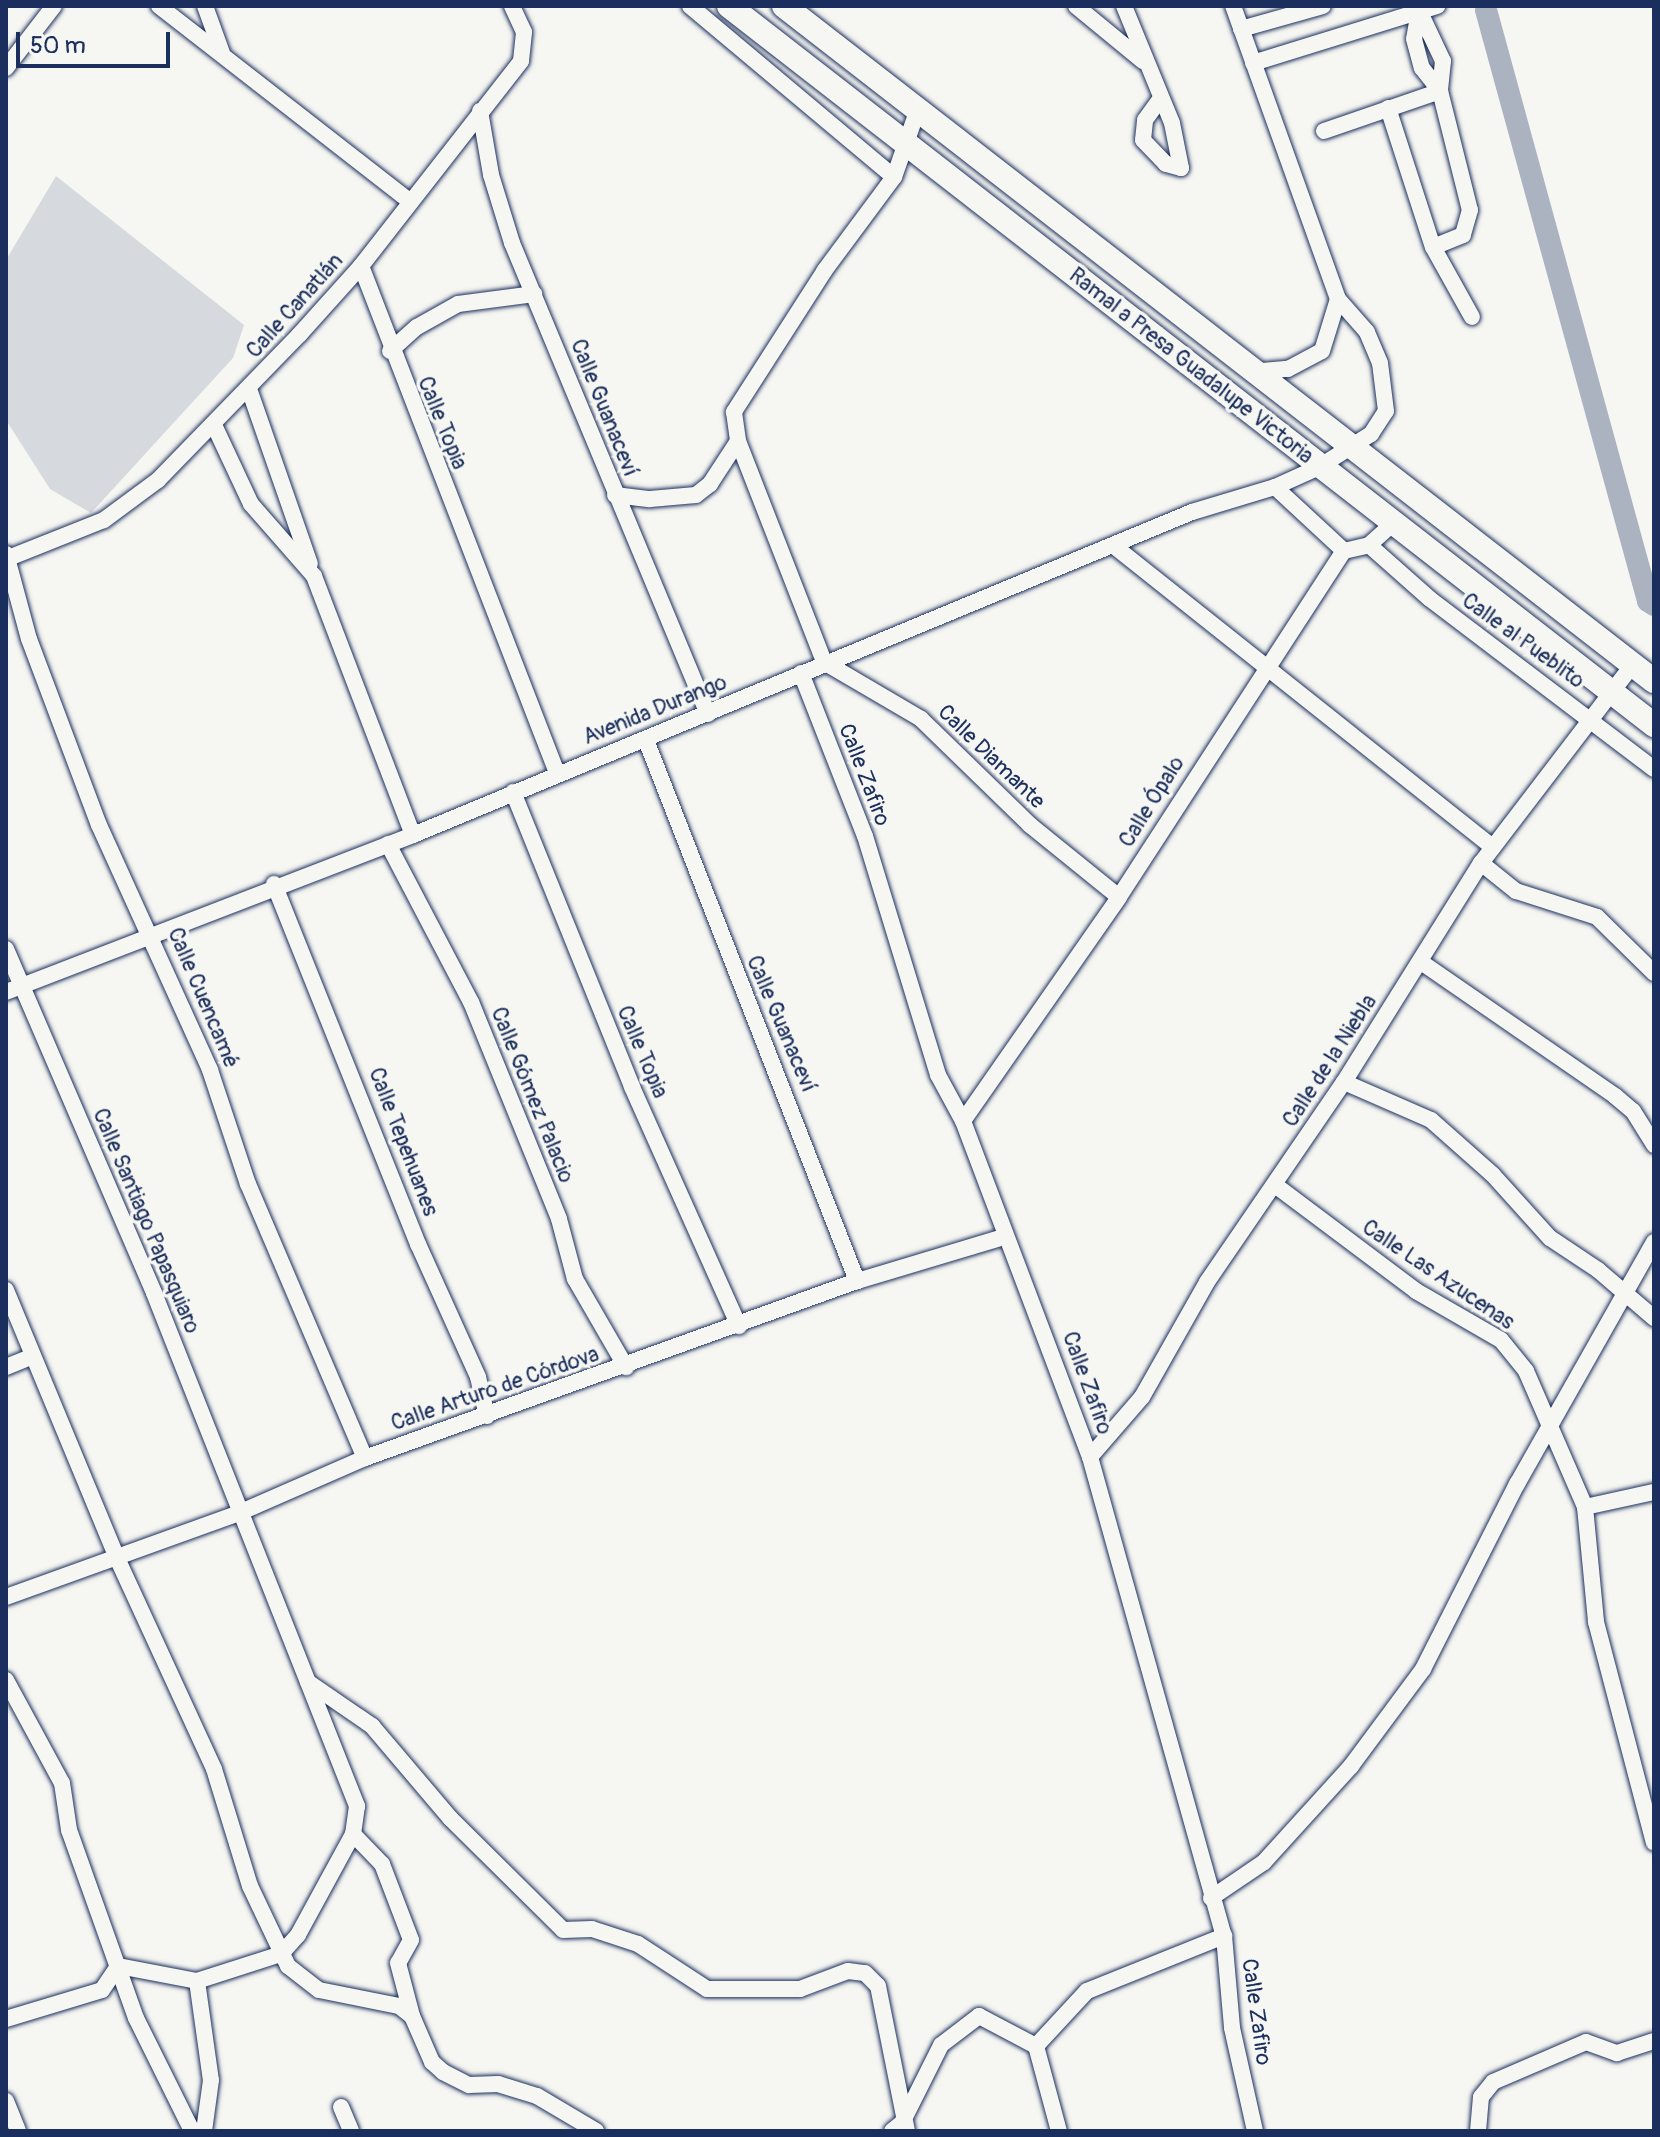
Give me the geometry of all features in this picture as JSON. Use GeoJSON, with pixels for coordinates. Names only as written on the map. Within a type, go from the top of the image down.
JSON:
{"type":"FeatureCollection","features":[{"type":"Feature","properties":{"kind":"main road","name":"Ramal a Presa Guadalupe Victoria"},"geometry":{"type":"LineString","coordinates":[[729,6],[1391,525],[1654,725]]}},
{"type":"Feature","properties":{"kind":"main road","name":"Ramal a Presa Guadalupe Victoria"},"geometry":{"type":"LineString","coordinates":[[784,6],[1251,372],[1654,681]]}},
{"type":"Feature","properties":{"kind":"street"},"geometry":{"type":"LineString","coordinates":[[6,68],[54,6]]}},
{"type":"Feature","properties":{"kind":"street"},"geometry":{"type":"LineString","coordinates":[[159,6],[411,202]]}},
{"type":"Feature","properties":{"kind":"street"},"geometry":{"type":"LineString","coordinates":[[205,6],[222,55]]}},
{"type":"Feature","properties":{"kind":"street","name":"Calle Canatlán"},"geometry":{"type":"LineString","coordinates":[[6,557],[104,520],[158,480],[249,389],[361,266],[526,46],[512,6]]}},
{"type":"Feature","properties":{"kind":"street"},"geometry":{"type":"LineString","coordinates":[[690,6],[894,177]]}},
{"type":"Feature","properties":{"kind":"street"},"geometry":{"type":"LineString","coordinates":[[1076,6],[1146,63]]}},
{"type":"Feature","properties":{"kind":"street"},"geometry":{"type":"LineString","coordinates":[[1124,6],[1161,98]]}},
{"type":"Feature","properties":{"kind":"street"},"geometry":{"type":"LineString","coordinates":[[1233,6],[1338,299],[1322,351],[1288,369],[1251,372]]}},
{"type":"Feature","properties":{"kind":"street"},"geometry":{"type":"LineString","coordinates":[[1241,29],[1323,6]]}},
{"type":"Feature","properties":{"kind":"street"},"geometry":{"type":"LineString","coordinates":[[1253,63],[1418,9],[1437,6]]}},
{"type":"Feature","properties":{"kind":"street"},"geometry":{"type":"LineString","coordinates":[[1418,9],[1414,39],[1422,68],[1440,91],[1471,224],[1463,235],[1433,247]]}},
{"type":"Feature","properties":{"kind":"street"},"geometry":{"type":"LineString","coordinates":[[1324,131],[1440,91]]}},
{"type":"Feature","properties":{"kind":"street"},"geometry":{"type":"LineString","coordinates":[[1388,108],[1433,247],[1472,317]]}},
{"type":"Feature","properties":{"kind":"street"},"geometry":{"type":"LineString","coordinates":[[824,662],[738,441],[734,412],[825,270],[894,177],[903,140],[918,109]]}},
{"type":"Feature","properties":{"kind":"street","name":"Calle Guanaceví"},"geometry":{"type":"LineString","coordinates":[[480,111],[499,207],[615,495],[708,714]]}},
{"type":"Feature","properties":{"kind":"street","name":"Calle Topia"},"geometry":{"type":"LineString","coordinates":[[361,266],[390,351],[557,773]]}},
{"type":"Feature","properties":{"kind":"street"},"geometry":{"type":"LineString","coordinates":[[390,351],[417,327],[458,304],[534,294]]}},
{"type":"Feature","properties":{"kind":"street","name":"Avenida Durango"},"geometry":{"type":"LineString","coordinates":[[14,989],[274,884],[413,835],[1192,512],[1275,487],[1319,467],[1380,424],[1387,392],[1367,332],[1338,299]]}},
{"type":"Feature","properties":{"kind":"street"},"geometry":{"type":"LineString","coordinates":[[249,389],[314,576],[413,835]]}},
{"type":"Feature","properties":{"kind":"street"},"geometry":{"type":"LineString","coordinates":[[214,425],[251,504],[314,576]]}},
{"type":"Feature","properties":{"kind":"street"},"geometry":{"type":"LineString","coordinates":[[615,495],[650,499],[696,495],[710,484],[738,441]]}},
{"type":"Feature","properties":{"kind":"street"},"geometry":{"type":"LineString","coordinates":[[1275,487],[1344,551],[1369,545],[1391,525]]}},
{"type":"Feature","properties":{"kind":"street","name":"Calle al Pueblito"},"geometry":{"type":"LineString","coordinates":[[1369,545],[1430,599],[1654,769]]}},
{"type":"Feature","properties":{"kind":"street"},"geometry":{"type":"LineString","coordinates":[[1114,546],[1493,847]]}},
{"type":"Feature","properties":{"kind":"street","name":"Calle Ópalo"},"geometry":{"type":"LineString","coordinates":[[963,1121],[1119,897],[1344,551]]}},
{"type":"Feature","properties":{"kind":"street","name":"Calle Cuencamé"},"geometry":{"type":"LineString","coordinates":[[6,557],[29,639],[99,825],[153,935],[220,1093],[248,1184],[365,1458]]}},
{"type":"Feature","properties":{"kind":"street","name":"Calle Diamante"},"geometry":{"type":"LineString","coordinates":[[824,662],[913,712],[1030,825],[1119,897]]}},
{"type":"Feature","properties":{"kind":"street","name":"Calle de la Niebla"},"geometry":{"type":"LineString","coordinates":[[1090,1457],[1142,1397],[1207,1282],[1344,1082],[1481,863],[1589,717],[1633,664]]}},
{"type":"Feature","properties":{"kind":"street","name":"Calle Zafiro"},"geometry":{"type":"LineString","coordinates":[[801,673],[865,836],[938,1075],[963,1121],[1004,1237],[1057,1361],[1090,1457],[1134,1601],[1211,1898],[1224,1936],[1232,2028],[1255,2131]]}},
{"type":"Feature","properties":{"kind":"street","name":"Calle Guanaceví"},"geometry":{"type":"LineString","coordinates":[[646,740],[857,1281]]}},
{"type":"Feature","properties":{"kind":"street","name":"Calle Topia"},"geometry":{"type":"LineString","coordinates":[[513,792],[632,1087],[739,1326]]}},
{"type":"Feature","properties":{"kind":"street","name":"Calle Gómez Palacio"},"geometry":{"type":"LineString","coordinates":[[388,844],[471,1002],[559,1219],[575,1279],[626,1367]]}},
{"type":"Feature","properties":{"kind":"street"},"geometry":{"type":"LineString","coordinates":[[1481,863],[1516,891],[1597,917],[1654,973]]}},
{"type":"Feature","properties":{"kind":"street","name":"Calle Tepehuanes"},"geometry":{"type":"LineString","coordinates":[[274,884],[418,1244],[478,1377],[487,1416]]}},
{"type":"Feature","properties":{"kind":"street","name":"Calle Santiago Papasquiaro"},"geometry":{"type":"LineString","coordinates":[[6,949],[14,989],[154,1293],[357,1806],[353,1834]]}},
{"type":"Feature","properties":{"kind":"street"},"geometry":{"type":"LineString","coordinates":[[1421,962],[1615,1096],[1633,1111],[1654,1145]]}},
{"type":"Feature","properties":{"kind":"street"},"geometry":{"type":"LineString","coordinates":[[1344,1082],[1431,1120],[1493,1175],[1550,1238],[1624,1291],[1654,1318]]}},
{"type":"Feature","properties":{"kind":"street","name":"Calle Las Azucenas"},"geometry":{"type":"LineString","coordinates":[[1275,1185],[1416,1291],[1501,1340],[1526,1371],[1585,1507],[1596,1622],[1654,1843]]}},
{"type":"Feature","properties":{"kind":"street","name":"Calle Arturo de Córdova"},"geometry":{"type":"LineString","coordinates":[[6,1597],[239,1513],[365,1458],[626,1367],[857,1281],[1004,1237]]}},
{"type":"Feature","properties":{"kind":"street"},"geometry":{"type":"LineString","coordinates":[[1211,1898],[1264,1862],[1351,1766],[1423,1669],[1551,1424],[1654,1242]]}},
{"type":"Feature","properties":{"kind":"street"},"geometry":{"type":"LineString","coordinates":[[6,1290],[117,1558],[214,1769],[250,1886],[281,1954],[319,1990],[387,2003],[412,2016]]}},
{"type":"Feature","properties":{"kind":"street"},"geometry":{"type":"LineString","coordinates":[[6,1367],[33,1356]]}},
{"type":"Feature","properties":{"kind":"street"},"geometry":{"type":"LineString","coordinates":[[1585,1507],[1654,1492]]}},
{"type":"Feature","properties":{"kind":"street"},"geometry":{"type":"LineString","coordinates":[[6,1680],[62,1783],[69,1830],[136,2018],[192,2131]]}},
{"type":"Feature","properties":{"kind":"street"},"geometry":{"type":"LineString","coordinates":[[308,1682],[372,1726],[450,1818],[563,1930],[592,1929],[638,1944],[707,1989],[800,1989],[848,1971],[865,1973],[878,1986],[900,2128]]}},
{"type":"Feature","properties":{"kind":"street"},"geometry":{"type":"LineString","coordinates":[[118,1966],[197,1981],[281,1954],[298,1935],[353,1834],[382,1864],[411,1940],[398,1963],[412,2016],[432,2062],[443,2072],[469,2085],[498,2084],[537,2096],[596,2131]]}},
{"type":"Feature","properties":{"kind":"street"},"geometry":{"type":"LineString","coordinates":[[1036,2046],[1087,1991],[1224,1936]]}},
{"type":"Feature","properties":{"kind":"street"},"geometry":{"type":"LineString","coordinates":[[6,2019],[102,1990],[118,1966]]}},
{"type":"Feature","properties":{"kind":"street"},"geometry":{"type":"LineString","coordinates":[[197,1981],[211,2080],[204,2131]]}},
{"type":"Feature","properties":{"kind":"street"},"geometry":{"type":"LineString","coordinates":[[900,2128],[941,2045],[979,2016],[1036,2046],[1059,2131]]}},
{"type":"Feature","properties":{"kind":"street"},"geometry":{"type":"LineString","coordinates":[[1478,2131],[1481,2097],[1493,2082],[1586,2042],[1617,2053],[1654,2041]]}},
{"type":"Feature","properties":{"kind":"street"},"geometry":{"type":"LineString","coordinates":[[6,2101],[18,2131]]}},
{"type":"Feature","properties":{"kind":"street"},"geometry":{"type":"LineString","coordinates":[[341,2107],[351,2131]]}},
{"type":"Feature","properties":{"kind":"shaded area"},"geometry":{"type":"Polygon","coordinates":[[[56,176],[244,325],[233,358],[91,513],[50,489],[6,420],[6,260],[56,176]]]}},
{"type":"Feature","properties":{"kind":"waterway"},"geometry":{"type":"LineString","coordinates":[[1486,10],[1648,601],[1654,605]]}}]}
